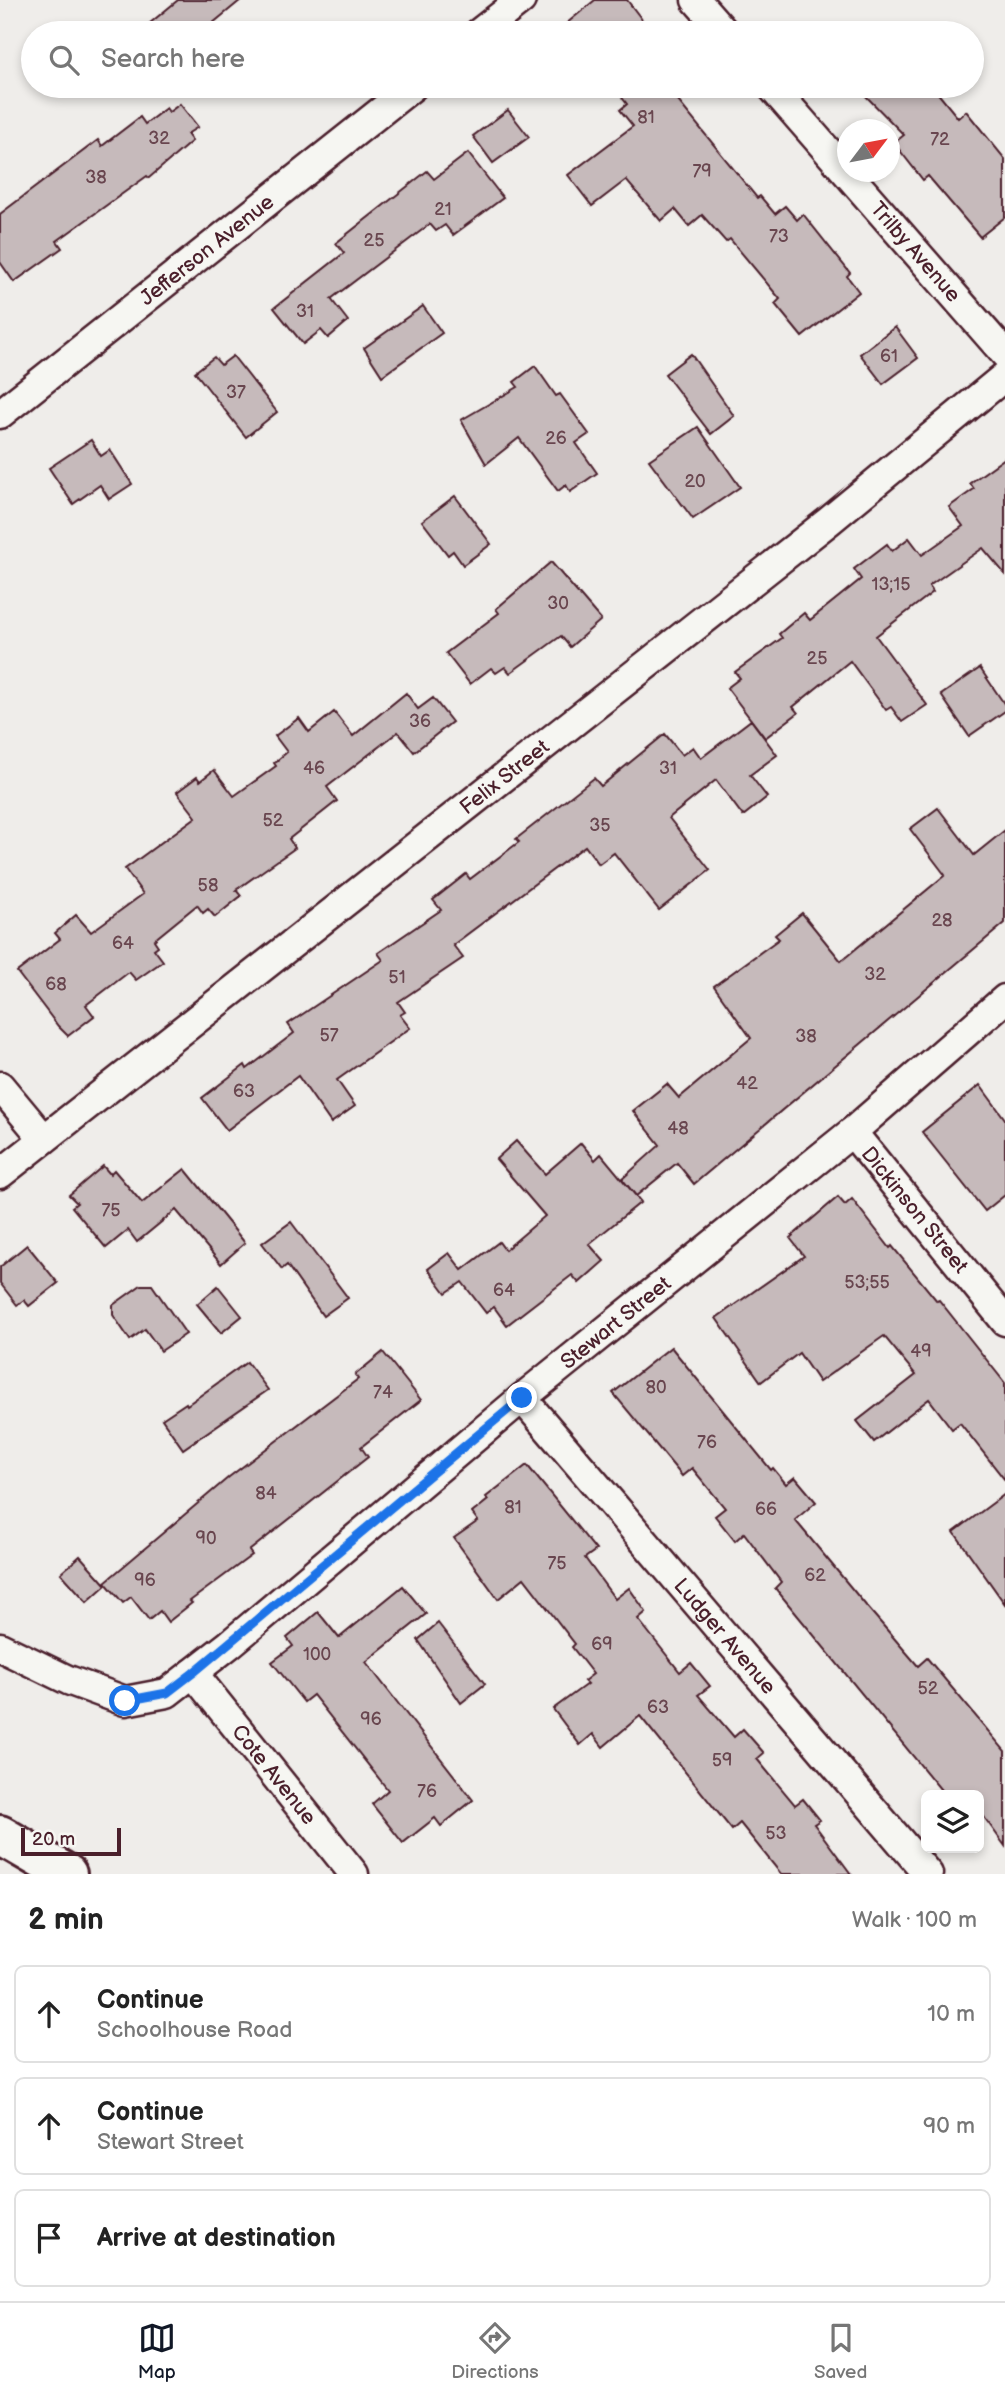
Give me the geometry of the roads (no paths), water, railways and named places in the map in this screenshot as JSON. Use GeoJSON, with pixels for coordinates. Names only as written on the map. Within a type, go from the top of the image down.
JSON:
{"type":"FeatureCollection","features":[{"type":"Feature","properties":{"kind":"highway"},"geometry":{"type":"LineString","coordinates":[[0,1835],[67,1874]]}},
{"type":"Feature","properties":{"kind":"street"},"geometry":{"type":"LineString","coordinates":[[494,21],[521,0]]}},
{"type":"Feature","properties":{"kind":"street"},"geometry":{"type":"LineString","coordinates":[[696,0],[714,21]]}},
{"type":"Feature","properties":{"kind":"street","name":"Jefferson Avenue"},"geometry":{"type":"LineString","coordinates":[[0,414],[398,98]]}},
{"type":"Feature","properties":{"kind":"street","name":"Trilby Avenue"},"geometry":{"type":"LineString","coordinates":[[781,98],[1005,354]]}},
{"type":"Feature","properties":{"kind":"street","name":"Felix Street"},"geometry":{"type":"LineString","coordinates":[[0,1174],[829,521],[1005,376]]}},
{"type":"Feature","properties":{"kind":"street","name":"Stewart Street"},"geometry":{"type":"LineString","coordinates":[[0,1647],[68,1679],[125,1701],[167,1693],[522,1398],[852,1132],[1005,999]]}},
{"type":"Feature","properties":{"kind":"street"},"geometry":{"type":"LineString","coordinates":[[0,1086],[44,1139]]}},
{"type":"Feature","properties":{"kind":"street","name":"Dickinson Street"},"geometry":{"type":"LineString","coordinates":[[852,1132],[1005,1321]]}},
{"type":"Feature","properties":{"kind":"street","name":"Ludger Avenue"},"geometry":{"type":"LineString","coordinates":[[522,1398],[928,1874]]}},
{"type":"Feature","properties":{"kind":"street","name":"Cote Avenue"},"geometry":{"type":"LineString","coordinates":[[193,1673],[354,1874]]}}]}
